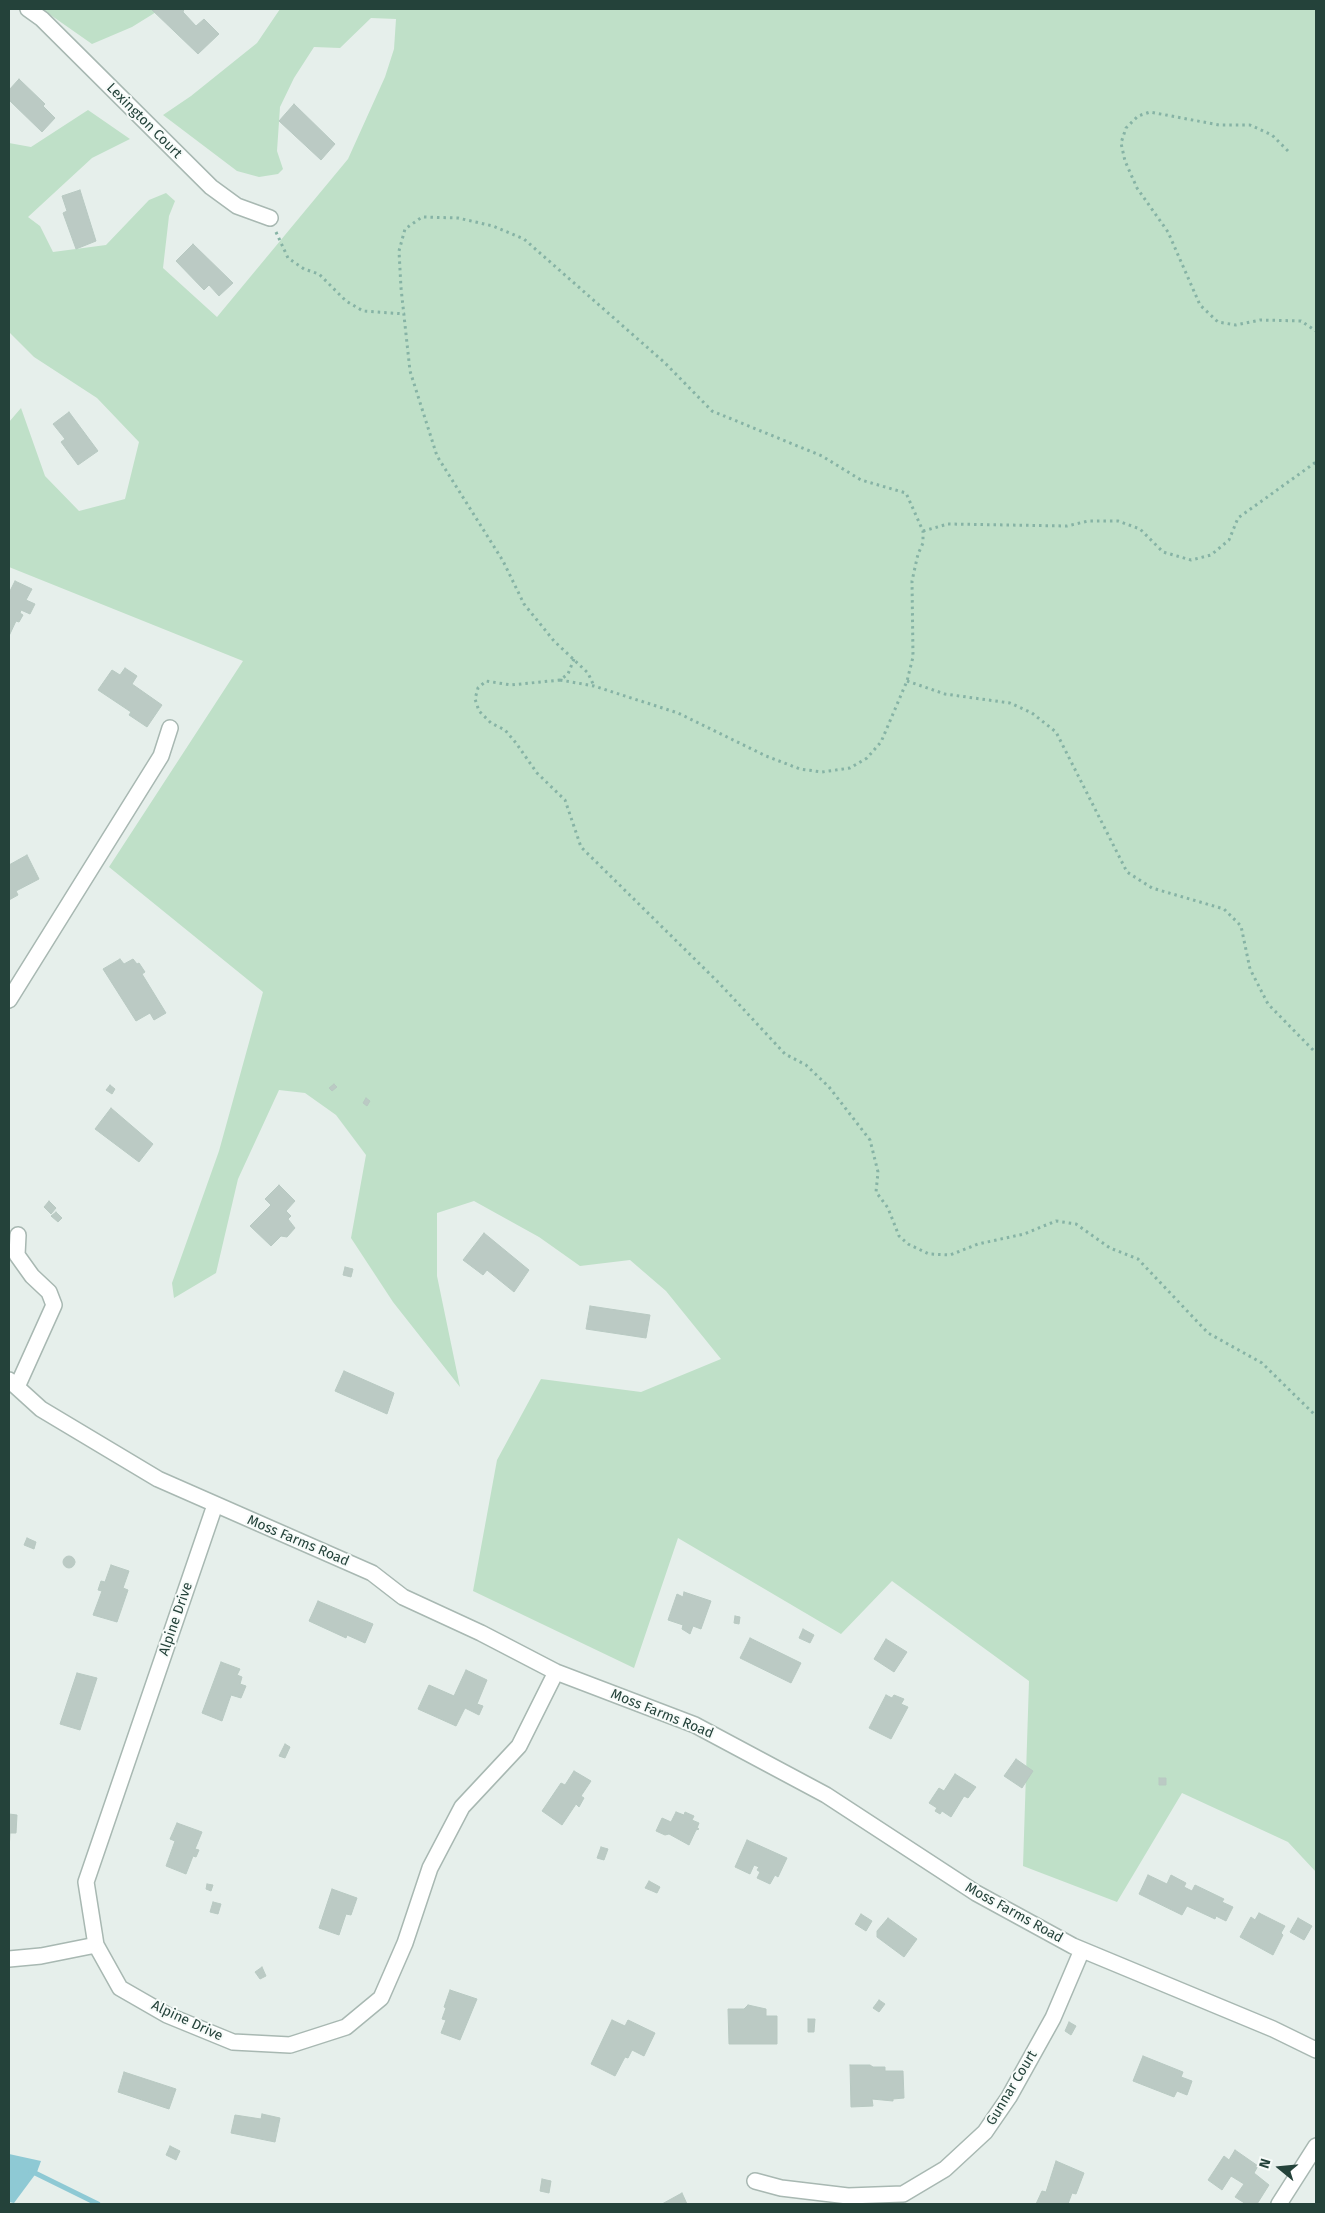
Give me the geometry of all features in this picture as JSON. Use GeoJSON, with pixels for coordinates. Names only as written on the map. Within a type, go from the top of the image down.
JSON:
{"type":"FeatureCollection","features":[{"type":"Feature","properties":{"kind":"street","name":"Lexington Court"},"geometry":{"type":"LineString","coordinates":[[28,9],[42,19],[210,187],[237,206],[270,218]]}},
{"type":"Feature","properties":{"kind":"street"},"geometry":{"type":"LineString","coordinates":[[9,1000],[161,756],[170,728]]}},
{"type":"Feature","properties":{"kind":"street"},"geometry":{"type":"LineString","coordinates":[[13,1384],[54,1305],[49,1292],[32,1276],[17,1255],[18,1235]]}},
{"type":"Feature","properties":{"kind":"street","name":"Moss Farms Road"},"geometry":{"type":"LineString","coordinates":[[13,1384],[41,1409],[108,1451],[158,1479],[372,1573],[403,1597],[556,1672],[695,1725],[826,1794],[976,1894],[1082,1950],[1273,2029],[1316,2050]]}},
{"type":"Feature","properties":{"kind":"street","name":"Alpine Drive"},"geometry":{"type":"LineString","coordinates":[[215,1505],[86,1882],[96,1945],[120,1988],[167,2015],[233,2042],[290,2045],[346,2027],[382,1998],[405,1942],[430,1868],[439,1850],[462,1807],[519,1746],[556,1672]]}},
{"type":"Feature","properties":{"kind":"street"},"geometry":{"type":"LineString","coordinates":[[9,1959],[42,1956],[96,1945]]}},
{"type":"Feature","properties":{"kind":"street","name":"Gunnar Court"},"geometry":{"type":"LineString","coordinates":[[755,2181],[781,2188],[848,2196],[903,2194],[945,2169],[985,2132],[1008,2097],[1053,2018],[1082,1950]]}},
{"type":"Feature","properties":{"kind":"street"},"geometry":{"type":"LineString","coordinates":[[1279,2204],[1316,2146]]}},
{"type":"Feature","properties":{"kind":"path"},"geometry":{"type":"LineString","coordinates":[[1288,151],[1272,135],[1250,125],[1218,125],[1150,112],[1138,116],[1126,128],[1121,144],[1125,161],[1138,188],[1168,232],[1200,305],[1218,322],[1236,325],[1260,320],[1301,321],[1316,331]]}},
{"type":"Feature","properties":{"kind":"path"},"geometry":{"type":"LineString","coordinates":[[594,686],[588,673],[554,641],[524,604],[503,561],[437,456],[410,371],[401,288],[399,251],[405,228],[422,217],[458,218],[494,226],[524,239],[665,364],[712,411],[822,456],[861,480],[906,493],[923,531],[923,543],[918,554],[912,581],[913,657],[907,681],[881,742],[867,758],[850,768],[822,772],[800,769],[766,756],[678,713],[594,686],[560,680],[511,685],[486,681],[478,688],[475,699],[479,711],[491,723],[505,730],[516,742],[537,773],[565,800],[581,847],[720,984],[786,1054],[806,1065],[829,1087],[870,1140],[878,1172],[876,1192],[888,1208],[899,1236],[908,1244],[929,1254],[950,1255],[978,1244],[1024,1234],[1056,1221],[1076,1224],[1110,1248],[1138,1259],[1208,1333],[1262,1363],[1316,1416]]}},
{"type":"Feature","properties":{"kind":"path"},"geometry":{"type":"LineString","coordinates":[[270,218],[288,258],[304,269],[319,274],[346,300],[363,311],[405,314]]}},
{"type":"Feature","properties":{"kind":"path"},"geometry":{"type":"LineString","coordinates":[[923,531],[948,524],[1067,526],[1088,521],[1118,521],[1140,530],[1164,552],[1191,560],[1211,555],[1229,540],[1238,518],[1316,462]]}},
{"type":"Feature","properties":{"kind":"path"},"geometry":{"type":"LineString","coordinates":[[560,680],[568,674],[574,659]]}},
{"type":"Feature","properties":{"kind":"path"},"geometry":{"type":"LineString","coordinates":[[907,681],[945,694],[1010,703],[1032,713],[1056,732],[1127,872],[1152,888],[1224,909],[1241,926],[1250,969],[1268,1004],[1316,1053]]}},
{"type":"Feature","properties":{"kind":"green space"},"geometry":{"type":"Polygon","coordinates":[[[42,9],[161,9],[132,27],[92,44],[42,9]]]}},
{"type":"Feature","properties":{"kind":"green space"},"geometry":{"type":"Polygon","coordinates":[[[280,9],[1316,9],[1316,1872],[1288,1842],[1182,1793],[1117,1902],[1023,1866],[1029,1681],[892,1581],[841,1634],[678,1538],[634,1668],[473,1591],[497,1460],[541,1379],[641,1392],[721,1359],[666,1291],[630,1260],[580,1266],[539,1237],[474,1201],[437,1213],[437,1276],[460,1387],[393,1302],[351,1238],[366,1155],[336,1115],[305,1093],[279,1090],[238,1179],[216,1273],[174,1298],[172,1283],[219,1151],[263,992],[109,867],[243,661],[9,567],[9,422],[21,408],[45,476],[79,511],[125,499],[139,442],[97,398],[34,357],[9,332],[9,143],[31,147],[88,110],[130,139],[92,158],[28,217],[40,226],[53,252],[106,245],[149,200],[166,193],[175,201],[169,216],[163,268],[217,317],[348,159],[385,77],[394,49],[396,19],[371,18],[340,48],[314,47],[294,78],[280,107],[277,151],[283,169],[278,174],[259,177],[237,171],[163,115],[191,96],[257,43],[280,9]]]}},
{"type":"Feature","properties":{"kind":"water"},"geometry":{"type":"Polygon","coordinates":[[[9,2154],[41,2161],[37,2172],[14,2203],[9,2202],[9,2154]]]}},
{"type":"Feature","properties":{"kind":"building"},"geometry":{"type":"Polygon","coordinates":[[[151,9],[184,9],[183,12],[196,26],[204,19],[219,34],[198,54],[151,9]]]}},
{"type":"Feature","properties":{"kind":"building"},"geometry":{"type":"Polygon","coordinates":[[[19,79],[45,104],[43,106],[55,118],[42,132],[9,100],[9,90],[19,79]]]}},
{"type":"Feature","properties":{"kind":"building"},"geometry":{"type":"Polygon","coordinates":[[[294,104],[335,144],[321,160],[279,121],[294,104]]]}},
{"type":"Feature","properties":{"kind":"building"},"geometry":{"type":"Polygon","coordinates":[[[80,190],[96,241],[76,249],[63,213],[67,211],[62,196],[80,190]]]}},
{"type":"Feature","properties":{"kind":"building"},"geometry":{"type":"Polygon","coordinates":[[[193,244],[233,283],[219,296],[209,285],[204,290],[176,261],[193,244]]]}},
{"type":"Feature","properties":{"kind":"building"},"geometry":{"type":"Polygon","coordinates":[[[69,412],[98,451],[78,465],[61,442],[65,439],[53,424],[69,412]]]}},
{"type":"Feature","properties":{"kind":"building"},"geometry":{"type":"Polygon","coordinates":[[[15,581],[32,589],[26,600],[35,604],[30,614],[21,610],[20,613],[23,615],[19,622],[16,621],[9,636],[9,593],[15,581]]]}},
{"type":"Feature","properties":{"kind":"building"},"geometry":{"type":"Polygon","coordinates":[[[125,668],[137,676],[132,684],[162,705],[147,727],[129,715],[131,712],[98,690],[112,670],[120,675],[125,668]]]}},
{"type":"Feature","properties":{"kind":"building"},"geometry":{"type":"Polygon","coordinates":[[[27,855],[39,879],[16,891],[18,895],[9,900],[9,865],[27,855]]]}},
{"type":"Feature","properties":{"kind":"building"},"geometry":{"type":"Polygon","coordinates":[[[120,959],[124,964],[133,959],[137,964],[139,963],[145,972],[142,974],[166,1013],[154,1020],[150,1013],[136,1021],[103,969],[120,959]]]}},
{"type":"Feature","properties":{"kind":"building"},"geometry":{"type":"Polygon","coordinates":[[[334,1084],[337,1087],[332,1091],[329,1088],[334,1084]]]}},
{"type":"Feature","properties":{"kind":"building"},"geometry":{"type":"Polygon","coordinates":[[[110,1085],[115,1089],[112,1094],[106,1090],[110,1085]]]}},
{"type":"Feature","properties":{"kind":"building"},"geometry":{"type":"Polygon","coordinates":[[[366,1098],[370,1101],[367,1106],[363,1103],[366,1098]]]}},
{"type":"Feature","properties":{"kind":"building"},"geometry":{"type":"Polygon","coordinates":[[[111,1108],[153,1144],[139,1162],[95,1129],[111,1108]]]}},
{"type":"Feature","properties":{"kind":"building"},"geometry":{"type":"Polygon","coordinates":[[[279,1185],[295,1201],[286,1211],[291,1216],[288,1219],[295,1228],[287,1237],[281,1236],[271,1246],[250,1226],[271,1205],[265,1199],[279,1185]]]}},
{"type":"Feature","properties":{"kind":"building"},"geometry":{"type":"Polygon","coordinates":[[[49,1201],[56,1208],[51,1214],[44,1207],[49,1201]]]}},
{"type":"Feature","properties":{"kind":"building"},"geometry":{"type":"Polygon","coordinates":[[[56,1212],[62,1218],[58,1222],[51,1216],[56,1212]]]}},
{"type":"Feature","properties":{"kind":"building"},"geometry":{"type":"Polygon","coordinates":[[[484,1233],[529,1270],[514,1292],[487,1270],[483,1275],[463,1260],[484,1233]]]}},
{"type":"Feature","properties":{"kind":"building"},"geometry":{"type":"Polygon","coordinates":[[[345,1267],[353,1269],[351,1277],[343,1275],[345,1267]]]}},
{"type":"Feature","properties":{"kind":"building"},"geometry":{"type":"Polygon","coordinates":[[[590,1306],[650,1315],[646,1338],[586,1329],[590,1306]]]}},
{"type":"Feature","properties":{"kind":"building"},"geometry":{"type":"Polygon","coordinates":[[[344,1371],[394,1393],[387,1414],[335,1391],[344,1371]]]}},
{"type":"Feature","properties":{"kind":"building"},"geometry":{"type":"Polygon","coordinates":[[[27,1538],[36,1542],[34,1549],[24,1545],[27,1538]]]}},
{"type":"Feature","properties":{"kind":"building"},"geometry":{"type":"Polygon","coordinates":[[[71,1556],[74,1557],[74,1567],[67,1568],[64,1567],[63,1560],[64,1557],[71,1556]]]}},
{"type":"Feature","properties":{"kind":"building"},"geometry":{"type":"Polygon","coordinates":[[[111,1565],[129,1571],[123,1588],[128,1590],[117,1622],[93,1615],[102,1591],[98,1590],[101,1581],[105,1582],[111,1565]]]}},
{"type":"Feature","properties":{"kind":"building"},"geometry":{"type":"Polygon","coordinates":[[[684,1592],[711,1601],[701,1629],[693,1626],[690,1634],[682,1629],[683,1625],[668,1620],[677,1594],[683,1597],[684,1592]]]}},
{"type":"Feature","properties":{"kind":"building"},"geometry":{"type":"Polygon","coordinates":[[[318,1601],[373,1624],[365,1643],[347,1635],[346,1638],[309,1621],[318,1601]]]}},
{"type":"Feature","properties":{"kind":"building"},"geometry":{"type":"Polygon","coordinates":[[[735,1616],[740,1617],[739,1624],[734,1623],[735,1616]]]}},
{"type":"Feature","properties":{"kind":"building"},"geometry":{"type":"Polygon","coordinates":[[[803,1629],[814,1635],[810,1643],[799,1638],[803,1629]]]}},
{"type":"Feature","properties":{"kind":"building"},"geometry":{"type":"Polygon","coordinates":[[[750,1638],[801,1663],[791,1683],[740,1658],[750,1638]]]}},
{"type":"Feature","properties":{"kind":"building"},"geometry":{"type":"Polygon","coordinates":[[[886,1639],[907,1652],[894,1672],[874,1659],[886,1639]]]}},
{"type":"Feature","properties":{"kind":"building"},"geometry":{"type":"Polygon","coordinates":[[[221,1662],[240,1669],[237,1675],[242,1677],[240,1684],[246,1686],[241,1698],[231,1695],[222,1721],[202,1713],[221,1662]]]}},
{"type":"Feature","properties":{"kind":"building"},"geometry":{"type":"Polygon","coordinates":[[[466,1670],[487,1680],[477,1704],[483,1706],[479,1715],[465,1708],[456,1726],[418,1709],[429,1685],[454,1696],[466,1670]]]}},
{"type":"Feature","properties":{"kind":"building"},"geometry":{"type":"Polygon","coordinates":[[[77,1673],[97,1678],[80,1730],[60,1724],[77,1673]]]}},
{"type":"Feature","properties":{"kind":"building"},"geometry":{"type":"Polygon","coordinates":[[[886,1695],[892,1698],[894,1695],[904,1699],[901,1704],[908,1707],[891,1739],[869,1728],[886,1695]]]}},
{"type":"Feature","properties":{"kind":"building"},"geometry":{"type":"Polygon","coordinates":[[[285,1744],[290,1747],[285,1758],[279,1756],[285,1744]]]}},
{"type":"Feature","properties":{"kind":"building"},"geometry":{"type":"Polygon","coordinates":[[[1016,1759],[1033,1771],[1022,1788],[1004,1776],[1016,1759]]]}},
{"type":"Feature","properties":{"kind":"building"},"geometry":{"type":"Polygon","coordinates":[[[574,1771],[591,1781],[581,1796],[584,1798],[579,1807],[576,1804],[562,1825],[542,1811],[561,1783],[565,1785],[574,1771]]]}},
{"type":"Feature","properties":{"kind":"building"},"geometry":{"type":"Polygon","coordinates":[[[955,1774],[976,1787],[968,1798],[964,1796],[951,1817],[942,1811],[940,1814],[935,1811],[937,1808],[929,1803],[939,1788],[944,1791],[955,1774]]]}},
{"type":"Feature","properties":{"kind":"building"},"geometry":{"type":"Polygon","coordinates":[[[1159,1778],[1166,1778],[1166,1785],[1159,1785],[1159,1778]]]}},
{"type":"Feature","properties":{"kind":"building"},"geometry":{"type":"Polygon","coordinates":[[[676,1812],[684,1815],[685,1812],[694,1816],[692,1820],[699,1823],[697,1828],[699,1829],[696,1830],[689,1845],[669,1834],[665,1835],[656,1831],[662,1818],[671,1822],[676,1812]]]}},
{"type":"Feature","properties":{"kind":"building"},"geometry":{"type":"Polygon","coordinates":[[[9,1814],[17,1815],[16,1833],[10,1833],[9,1851],[9,1814]]]}},
{"type":"Feature","properties":{"kind":"building"},"geometry":{"type":"Polygon","coordinates":[[[177,1823],[202,1832],[195,1849],[199,1850],[196,1857],[193,1856],[186,1874],[166,1866],[175,1841],[170,1839],[177,1823]]]}},
{"type":"Feature","properties":{"kind":"building"},"geometry":{"type":"Polygon","coordinates":[[[747,1840],[787,1858],[778,1877],[775,1875],[770,1884],[757,1878],[760,1872],[757,1870],[759,1867],[754,1865],[750,1874],[735,1867],[747,1840]]]}},
{"type":"Feature","properties":{"kind":"building"},"geometry":{"type":"Polygon","coordinates":[[[601,1847],[608,1849],[604,1860],[597,1858],[601,1847]]]}},
{"type":"Feature","properties":{"kind":"building"},"geometry":{"type":"Polygon","coordinates":[[[1148,1875],[1167,1884],[1171,1875],[1186,1883],[1184,1887],[1192,1891],[1195,1885],[1224,1899],[1222,1902],[1233,1907],[1226,1921],[1216,1916],[1215,1919],[1187,1906],[1182,1915],[1139,1894],[1148,1875]]]}},
{"type":"Feature","properties":{"kind":"building"},"geometry":{"type":"Polygon","coordinates":[[[649,1881],[660,1887],[657,1893],[645,1888],[649,1881]]]}},
{"type":"Feature","properties":{"kind":"building"},"geometry":{"type":"Polygon","coordinates":[[[207,1884],[213,1885],[211,1891],[206,1889],[207,1884]]]}},
{"type":"Feature","properties":{"kind":"building"},"geometry":{"type":"Polygon","coordinates":[[[332,1889],[357,1898],[351,1915],[346,1914],[339,1935],[319,1928],[332,1889]]]}},
{"type":"Feature","properties":{"kind":"building"},"geometry":{"type":"Polygon","coordinates":[[[213,1902],[221,1904],[218,1914],[210,1912],[213,1902]]]}},
{"type":"Feature","properties":{"kind":"building"},"geometry":{"type":"Polygon","coordinates":[[[1259,1913],[1285,1926],[1281,1933],[1283,1935],[1273,1955],[1240,1937],[1251,1917],[1255,1920],[1259,1913]]]}},
{"type":"Feature","properties":{"kind":"building"},"geometry":{"type":"Polygon","coordinates":[[[861,1914],[872,1921],[866,1931],[855,1924],[861,1914]]]}},
{"type":"Feature","properties":{"kind":"building"},"geometry":{"type":"Polygon","coordinates":[[[888,1918],[917,1939],[904,1957],[877,1937],[877,1931],[888,1918]]]}},
{"type":"Feature","properties":{"kind":"building"},"geometry":{"type":"Polygon","coordinates":[[[1298,1918],[1312,1926],[1304,1940],[1290,1932],[1298,1918]]]}},
{"type":"Feature","properties":{"kind":"building"},"geometry":{"type":"Polygon","coordinates":[[[262,1967],[266,1976],[260,1979],[255,1972],[262,1967]]]}},
{"type":"Feature","properties":{"kind":"building"},"geometry":{"type":"Polygon","coordinates":[[[450,1990],[477,1999],[460,2040],[441,2033],[446,2020],[442,2019],[446,2008],[444,2007],[450,1990]]]}},
{"type":"Feature","properties":{"kind":"building"},"geometry":{"type":"Polygon","coordinates":[[[879,2000],[885,2004],[879,2012],[873,2008],[879,2000]]]}},
{"type":"Feature","properties":{"kind":"building"},"geometry":{"type":"Polygon","coordinates":[[[748,2005],[766,2009],[766,2016],[777,2016],[777,2044],[729,2044],[728,2009],[744,2009],[748,2005]]]}},
{"type":"Feature","properties":{"kind":"building"},"geometry":{"type":"Polygon","coordinates":[[[808,2019],[815,2019],[814,2032],[808,2032],[808,2019]]]}},
{"type":"Feature","properties":{"kind":"building"},"geometry":{"type":"Polygon","coordinates":[[[612,2020],[625,2026],[628,2020],[655,2033],[644,2056],[632,2050],[628,2058],[625,2057],[615,2076],[591,2064],[612,2020]]]}},
{"type":"Feature","properties":{"kind":"building"},"geometry":{"type":"Polygon","coordinates":[[[1069,2022],[1076,2026],[1071,2035],[1065,2031],[1069,2022]]]}},
{"type":"Feature","properties":{"kind":"building"},"geometry":{"type":"Polygon","coordinates":[[[1143,2056],[1183,2072],[1181,2077],[1192,2081],[1187,2095],[1177,2091],[1174,2097],[1133,2081],[1143,2056]]]}},
{"type":"Feature","properties":{"kind":"building"},"geometry":{"type":"Polygon","coordinates":[[[850,2065],[870,2065],[873,2067],[885,2067],[885,2071],[903,2071],[904,2098],[893,2099],[893,2101],[872,2099],[873,2106],[851,2107],[850,2065]]]}},
{"type":"Feature","properties":{"kind":"building"},"geometry":{"type":"Polygon","coordinates":[[[124,2072],[176,2089],[169,2109],[118,2092],[124,2072]]]}},
{"type":"Feature","properties":{"kind":"building"},"geometry":{"type":"Polygon","coordinates":[[[262,2114],[280,2118],[275,2142],[231,2133],[235,2115],[261,2119],[262,2114]]]}},
{"type":"Feature","properties":{"kind":"building"},"geometry":{"type":"Polygon","coordinates":[[[170,2146],[180,2151],[176,2160],[166,2155],[170,2146]]]}},
{"type":"Feature","properties":{"kind":"building"},"geometry":{"type":"Polygon","coordinates":[[[1235,2150],[1258,2166],[1254,2173],[1269,2185],[1257,2204],[1246,2204],[1235,2197],[1244,2184],[1231,2176],[1222,2190],[1208,2180],[1224,2156],[1229,2160],[1235,2150]]]}},
{"type":"Feature","properties":{"kind":"building"},"geometry":{"type":"Polygon","coordinates":[[[1056,2161],[1084,2173],[1076,2194],[1072,2193],[1068,2204],[1036,2204],[1042,2191],[1046,2192],[1056,2161]]]}},
{"type":"Feature","properties":{"kind":"building"},"geometry":{"type":"Polygon","coordinates":[[[542,2179],[551,2181],[549,2193],[540,2191],[542,2179]]]}},
{"type":"Feature","properties":{"kind":"building"},"geometry":{"type":"Polygon","coordinates":[[[682,2193],[687,2204],[662,2204],[682,2193]]]}},
{"type":"Feature","properties":{"kind":"waterway"},"geometry":{"type":"LineString","coordinates":[[31,2171],[98,2204]]}}]}
